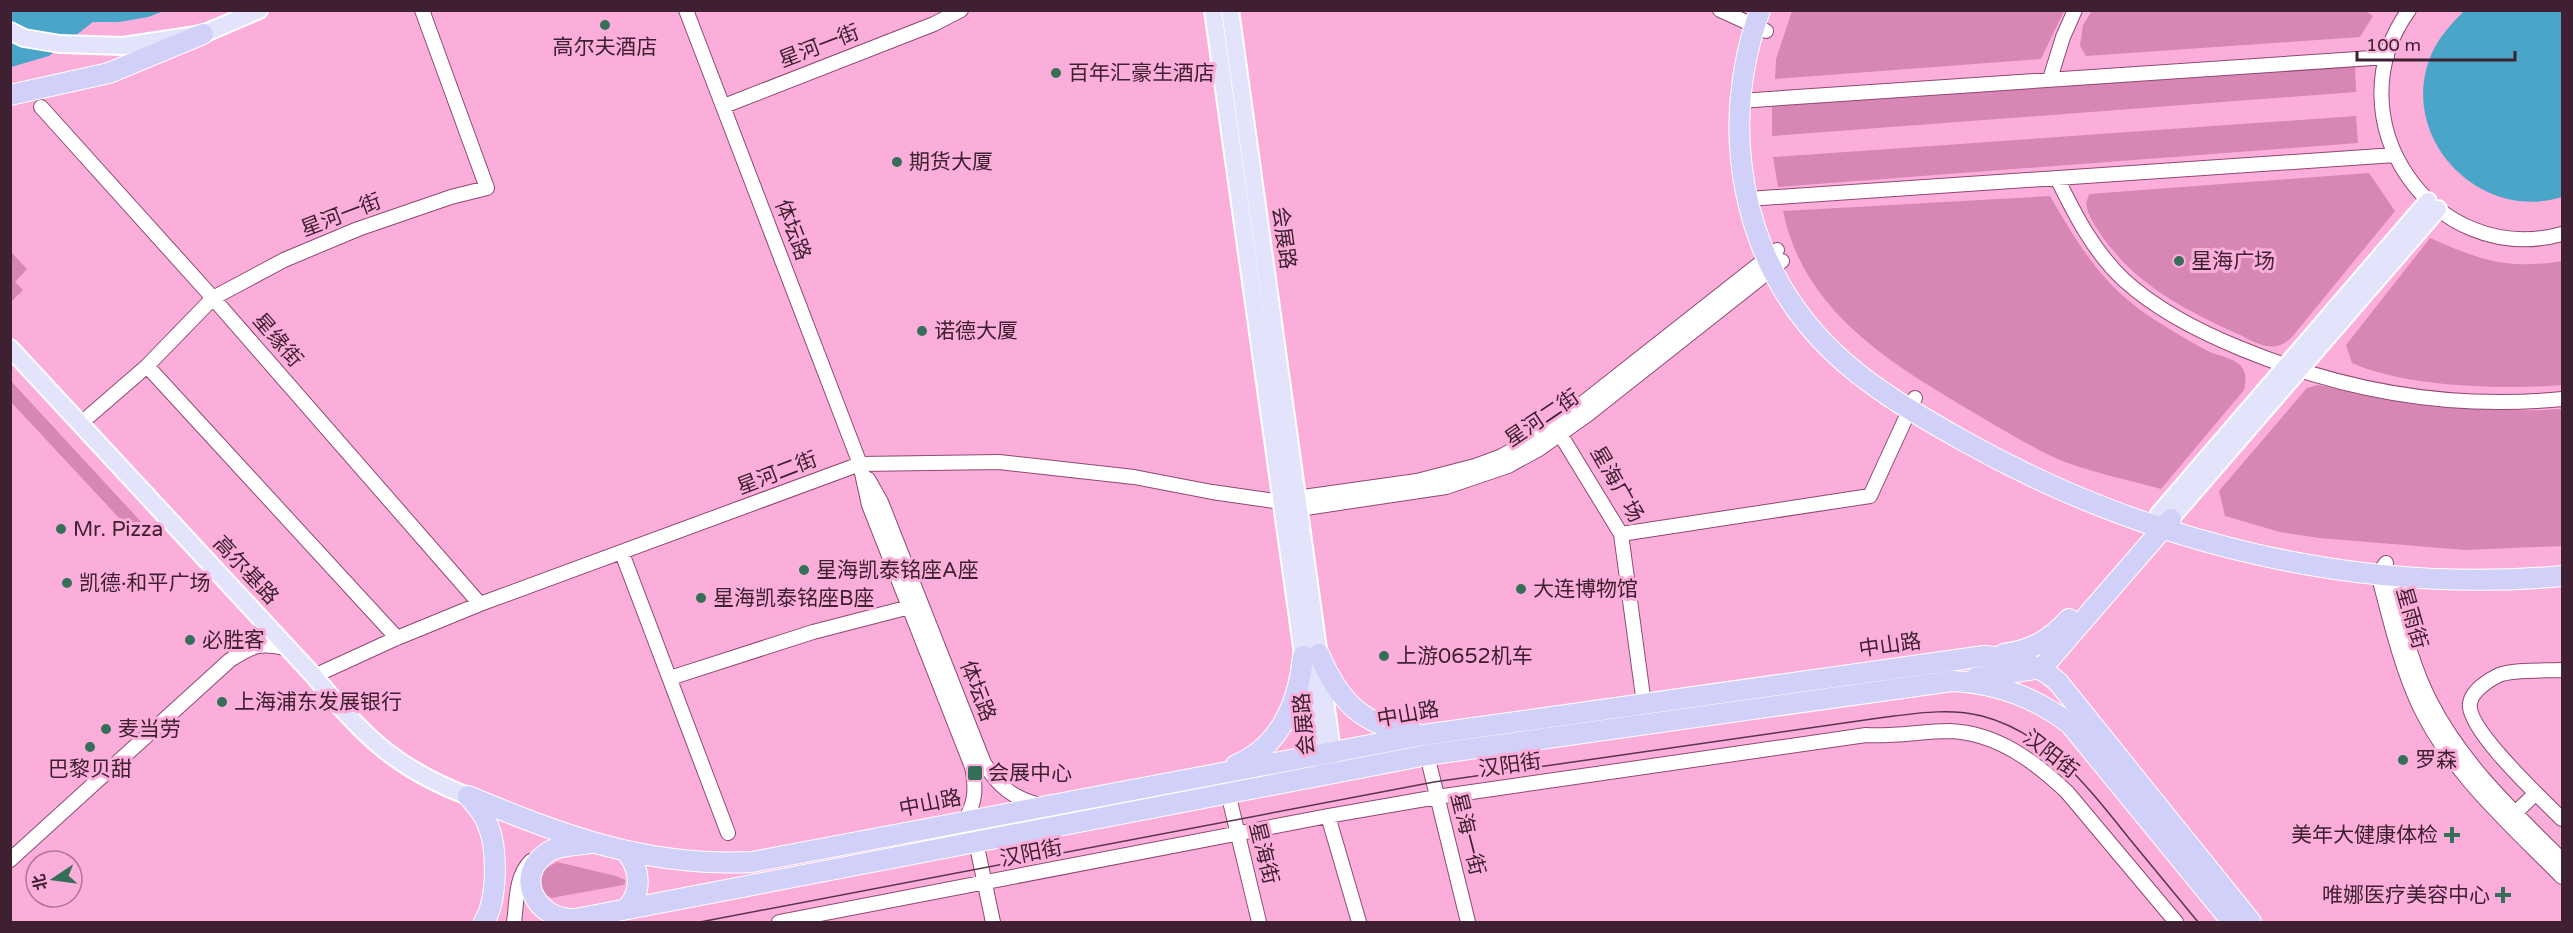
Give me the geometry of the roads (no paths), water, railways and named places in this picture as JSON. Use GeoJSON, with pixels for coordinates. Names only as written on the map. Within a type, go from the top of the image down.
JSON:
{"type":"FeatureCollection","features":[{"type":"Feature","properties":{"kind":"highway"},"geometry":{"type":"LineString","coordinates":[[1761,18],[1742,77],[1745,100],[1739,149],[1754,198],[1752,219],[1775,259],[1801,316],[1829,348],[1860,375],[1912,403],[1975,447],[2030,476],[2095,504],[2161,521],[2271,557],[2458,579],[2562,576]]}},
{"type":"Feature","properties":{"kind":"highway"},"geometry":{"type":"LineString","coordinates":[[10,96],[109,73],[203,34]]}},
{"type":"Feature","properties":{"kind":"highway"},"geometry":{"type":"LineString","coordinates":[[1984,657],[2030,648],[2057,632],[2161,521]]}},
{"type":"Feature","properties":{"kind":"highway"},"geometry":{"type":"LineString","coordinates":[[1952,681],[2042,668],[2161,521]]}},
{"type":"Feature","properties":{"kind":"highway"},"geometry":{"type":"LineString","coordinates":[[2385,571],[2562,564]]}},
{"type":"Feature","properties":{"kind":"highway"},"geometry":{"type":"LineString","coordinates":[[1311,655],[1349,705],[1364,718],[1401,731],[1423,735]]}},
{"type":"Feature","properties":{"kind":"highway"},"geometry":{"type":"LineString","coordinates":[[1220,773],[1260,750],[1275,735],[1296,701],[1311,655]]}},
{"type":"Feature","properties":{"kind":"highway","name":"中山路"},"geometry":{"type":"LineString","coordinates":[[468,796],[592,843],[627,853],[689,862],[752,862],[1423,735],[1984,657],[2014,659],[2042,668],[2058,682],[2251,922]]}},
{"type":"Feature","properties":{"kind":"highway","name":"中山路"},"geometry":{"type":"LineString","coordinates":[[567,921],[1427,755],[1952,681],[1973,682],[2013,692],[2054,711],[2070,724],[2232,922]]}},
{"type":"Feature","properties":{"kind":"highway"},"geometry":{"type":"LineString","coordinates":[[468,796],[481,810],[492,841],[494,880],[492,899],[484,922]]}},
{"type":"Feature","properties":{"kind":"highway"},"geometry":{"type":"LineString","coordinates":[[567,921],[557,918],[541,907],[535,898],[531,878],[534,869],[548,851],[592,843]]}},
{"type":"Feature","properties":{"kind":"highway"},"geometry":{"type":"LineString","coordinates":[[626,909],[633,902],[638,882],[634,861],[627,853]]}},
{"type":"Feature","properties":{"kind":"main road"},"geometry":{"type":"LineString","coordinates":[[10,32],[24,38],[60,44],[123,46],[203,34],[259,10]]}},
{"type":"Feature","properties":{"kind":"main road","name":"会展路"},"geometry":{"type":"LineString","coordinates":[[1213,10],[1292,502]]}},
{"type":"Feature","properties":{"kind":"main road","name":"会展路"},"geometry":{"type":"LineString","coordinates":[[1230,10],[1327,774]]}},
{"type":"Feature","properties":{"kind":"main road"},"geometry":{"type":"LineString","coordinates":[[2161,521],[2433,205]]}},
{"type":"Feature","properties":{"kind":"main road","name":"高尔基路"},"geometry":{"type":"LineString","coordinates":[[10,348],[314,676],[342,711],[380,749],[411,770],[468,796]]}},
{"type":"Feature","properties":{"kind":"street","name":"星河一街"},"geometry":{"type":"LineString","coordinates":[[80,424],[147,366],[213,298],[284,260],[357,229],[451,197],[486,188],[422,10]]}},
{"type":"Feature","properties":{"kind":"street","name":"体坛路"},"geometry":{"type":"LineString","coordinates":[[686,10],[860,464],[881,502],[984,763],[1002,788],[1014,796],[1044,806]]}},
{"type":"Feature","properties":{"kind":"street","name":"星河一街"},"geometry":{"type":"LineString","coordinates":[[724,106],[934,24],[961,10]]}},
{"type":"Feature","properties":{"kind":"street"},"geometry":{"type":"LineString","coordinates":[[1720,10],[1761,18]]}},
{"type":"Feature","properties":{"kind":"street"},"geometry":{"type":"LineString","coordinates":[[2050,80],[2063,37],[2075,10]]}},
{"type":"Feature","properties":{"kind":"street"},"geometry":{"type":"LineString","coordinates":[[2409,10],[2396,31],[2387,57],[2381,93],[2383,114],[2394,155],[2405,174],[2433,205],[2469,228],[2489,235],[2531,239],[2562,234]]}},
{"type":"Feature","properties":{"kind":"street"},"geometry":{"type":"LineString","coordinates":[[1745,100],[2387,57]]}},
{"type":"Feature","properties":{"kind":"street","name":"星缘街"},"geometry":{"type":"LineString","coordinates":[[41,107],[213,298],[480,603]]}},
{"type":"Feature","properties":{"kind":"street"},"geometry":{"type":"LineString","coordinates":[[1754,198],[2394,155]]}},
{"type":"Feature","properties":{"kind":"street"},"geometry":{"type":"LineString","coordinates":[[2057,178],[2096,247],[2109,264],[2138,292],[2162,310],[2223,342],[2293,368],[2348,385],[2414,397],[2482,403],[2562,399]]}},
{"type":"Feature","properties":{"kind":"street","name":"星河二街"},"geometry":{"type":"LineString","coordinates":[[1292,502],[1417,481],[1455,472],[1502,456],[1533,439],[1579,406],[1775,259]]}},
{"type":"Feature","properties":{"kind":"street","name":"星河二街"},"geometry":{"type":"LineString","coordinates":[[314,676],[480,603],[622,554],[860,464],[999,462],[1134,477],[1212,492],[1292,502],[1446,487],[1508,466],[1539,449],[1775,259]]}},
{"type":"Feature","properties":{"kind":"street"},"geometry":{"type":"LineString","coordinates":[[147,366],[397,638]]}},
{"type":"Feature","properties":{"kind":"street"},"geometry":{"type":"LineString","coordinates":[[1621,534],[1870,496],[1912,403]]}},
{"type":"Feature","properties":{"kind":"street","name":"星海广场"},"geometry":{"type":"LineString","coordinates":[[1560,434],[1621,534],[1644,704]]}},
{"type":"Feature","properties":{"kind":"street","name":"体坛路"},"geometry":{"type":"LineString","coordinates":[[860,464],[869,505],[972,767],[976,784],[975,797],[965,820]]}},
{"type":"Feature","properties":{"kind":"street"},"geometry":{"type":"LineString","coordinates":[[622,554],[728,833]]}},
{"type":"Feature","properties":{"kind":"street","name":"星雨街"},"geometry":{"type":"LineString","coordinates":[[2385,571],[2397,645],[2420,706],[2450,755],[2473,784],[2562,860]]}},
{"type":"Feature","properties":{"kind":"street"},"geometry":{"type":"LineString","coordinates":[[669,678],[813,632],[906,608]]}},
{"type":"Feature","properties":{"kind":"street"},"geometry":{"type":"LineString","coordinates":[[11,858],[230,660],[246,649],[265,643],[288,649]]}},
{"type":"Feature","properties":{"kind":"street"},"geometry":{"type":"LineString","coordinates":[[2562,670],[2500,674],[2475,692],[2470,703],[2470,712],[2476,724],[2499,755],[2562,819]]}},
{"type":"Feature","properties":{"kind":"street","name":"汉阳街"},"geometry":{"type":"LineString","coordinates":[[779,922],[1437,797],[1866,735],[1884,736],[1952,731],[1984,737],[2005,745],[2023,754],[2048,774],[2067,792],[2176,922]]}},
{"type":"Feature","properties":{"kind":"street","name":"星海一街"},"geometry":{"type":"LineString","coordinates":[[1427,755],[1468,922]]}},
{"type":"Feature","properties":{"kind":"street","name":"星海街"},"geometry":{"type":"LineString","coordinates":[[1228,793],[1259,922]]}},
{"type":"Feature","properties":{"kind":"street"},"geometry":{"type":"LineString","coordinates":[[2514,819],[2538,795]]}},
{"type":"Feature","properties":{"kind":"street"},"geometry":{"type":"LineString","coordinates":[[1328,816],[1359,922]]}},
{"type":"Feature","properties":{"kind":"street","name":"星雨街"},"geometry":{"type":"LineString","coordinates":[[2514,819],[2562,877]]}},
{"type":"Feature","properties":{"kind":"street"},"geometry":{"type":"LineString","coordinates":[[976,842],[993,922]]}},
{"type":"Feature","properties":{"kind":"street"},"geometry":{"type":"LineString","coordinates":[[514,922],[519,883],[523,872],[528,863],[548,851]]}},
{"type":"Feature","properties":{"kind":"water"},"geometry":{"type":"Polygon","coordinates":[[[11,11],[164,11],[148,17],[119,22],[93,22],[49,56],[11,67],[11,11]]]}},
{"type":"Feature","properties":{"kind":"water"},"geometry":{"type":"Polygon","coordinates":[[[2464,11],[2562,11],[2562,197],[2531,202],[2502,197],[2475,185],[2453,166],[2436,143],[2425,115],[2423,86],[2434,48],[2464,11]]]}},
{"type":"Feature","properties":{"kind":"tram line"},"geometry":{"type":"LineString","coordinates":[[700,922],[1434,782],[1886,717],[1946,712],[1982,716],[2005,724],[2027,735],[2046,749],[2064,764],[2097,799],[2198,922]]}},
{"type":"Feature","properties":{"kind":"place","name":"高尔夫酒店"},"geometry":{"type":"Point","coordinates":[605,25]}},
{"type":"Feature","properties":{"kind":"place","name":"百年汇豪生酒店"},"geometry":{"type":"Point","coordinates":[1056,73]}},
{"type":"Feature","properties":{"kind":"place","name":"期货大厦"},"geometry":{"type":"Point","coordinates":[897,162]}},
{"type":"Feature","properties":{"kind":"place","name":"星海广场"},"geometry":{"type":"Point","coordinates":[2179,261]}},
{"type":"Feature","properties":{"kind":"place","name":"诺德大厦"},"geometry":{"type":"Point","coordinates":[922,331]}},
{"type":"Feature","properties":{"kind":"place","name":"Mr. Pizza"},"geometry":{"type":"Point","coordinates":[61,529]}},
{"type":"Feature","properties":{"kind":"place","name":"星海凯泰铭座A座"},"geometry":{"type":"Point","coordinates":[804,570]}},
{"type":"Feature","properties":{"kind":"place","name":"凯德·和平广场"},"geometry":{"type":"Point","coordinates":[67,583]}},
{"type":"Feature","properties":{"kind":"place","name":"大连博物馆"},"geometry":{"type":"Point","coordinates":[1521,589]}},
{"type":"Feature","properties":{"kind":"place","name":"星海凯泰铭座B座"},"geometry":{"type":"Point","coordinates":[701,598]}},
{"type":"Feature","properties":{"kind":"place","name":"必胜客"},"geometry":{"type":"Point","coordinates":[190,640]}},
{"type":"Feature","properties":{"kind":"place","name":"上游0652机车"},"geometry":{"type":"Point","coordinates":[1384,656]}},
{"type":"Feature","properties":{"kind":"place","name":"上海浦东发展银行"},"geometry":{"type":"Point","coordinates":[222,702]}},
{"type":"Feature","properties":{"kind":"place","name":"麦当劳"},"geometry":{"type":"Point","coordinates":[106,729]}},
{"type":"Feature","properties":{"kind":"place","name":"巴黎贝甜"},"geometry":{"type":"Point","coordinates":[90,747]}},
{"type":"Feature","properties":{"kind":"place","name":"罗森"},"geometry":{"type":"Point","coordinates":[2403,760]}},
{"type":"Feature","properties":{"kind":"place","name":"会展中心"},"geometry":{"type":"Point","coordinates":[975,773]}},
{"type":"Feature","properties":{"kind":"place","name":"美年大健康体检"},"geometry":{"type":"Point","coordinates":[2452,835]}},
{"type":"Feature","properties":{"kind":"place","name":"唯娜医疗美容中心"},"geometry":{"type":"Point","coordinates":[2503,895]}}]}
